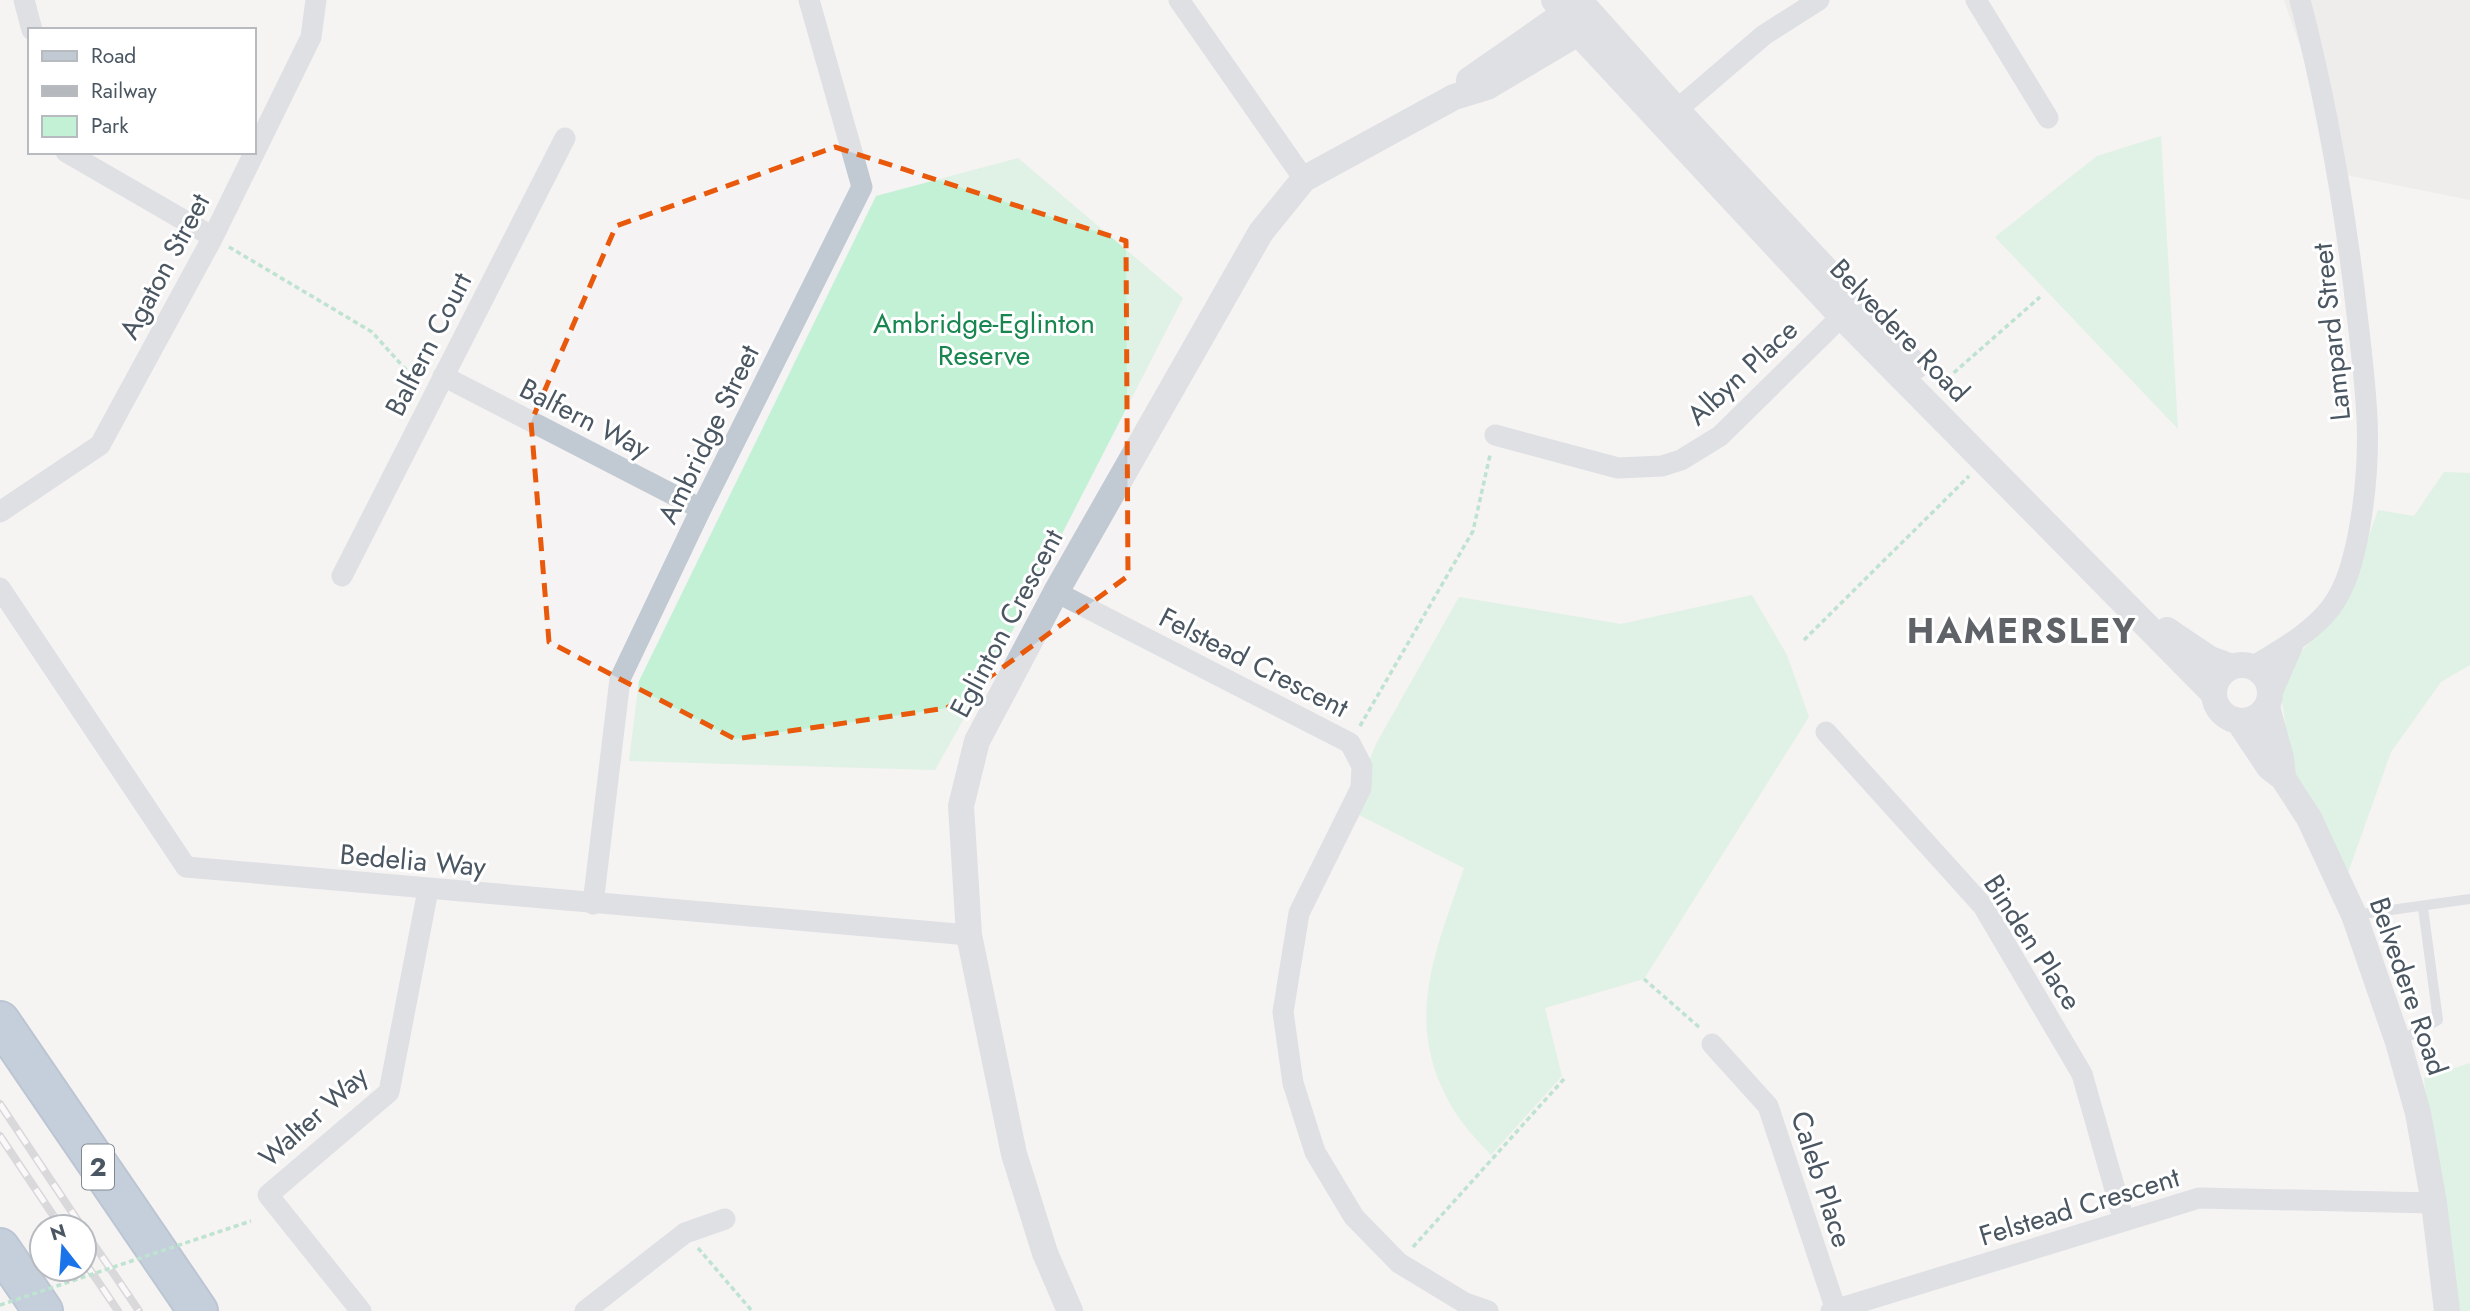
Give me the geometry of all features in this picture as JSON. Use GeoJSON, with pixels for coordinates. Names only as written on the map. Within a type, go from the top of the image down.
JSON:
{"type":"FeatureCollection","features":[{"type":"Feature","properties":{"kind":"highway","name":"2"},"geometry":{"type":"LineString","coordinates":[[0,1021],[198,1311]]}},
{"type":"Feature","properties":{"kind":"highway"},"geometry":{"type":"LineString","coordinates":[[0,1248],[43,1311]]}},
{"type":"Feature","properties":{"kind":"street"},"geometry":{"type":"LineString","coordinates":[[24,0],[31,28]]}},
{"type":"Feature","properties":{"kind":"street","name":"Agaton Street"},"geometry":{"type":"LineString","coordinates":[[256,148],[311,37],[316,0]]}},
{"type":"Feature","properties":{"kind":"street","name":"Ambridge Street"},"geometry":{"type":"LineString","coordinates":[[593,904],[620,679],[701,509],[862,187],[809,0]]}},
{"type":"Feature","properties":{"kind":"street"},"geometry":{"type":"LineString","coordinates":[[1179,0],[1304,179]]}},
{"type":"Feature","properties":{"kind":"street"},"geometry":{"type":"LineString","coordinates":[[1669,116],[1764,35],[1819,0]]}},
{"type":"Feature","properties":{"kind":"street"},"geometry":{"type":"LineString","coordinates":[[1976,0],[2048,118]]}},
{"type":"Feature","properties":{"kind":"street","name":"Lampard Street"},"geometry":{"type":"LineString","coordinates":[[2242,667],[2295,640],[2332,606],[2347,581],[2362,512],[2369,461],[2368,407],[2347,221],[2300,0]]}},
{"type":"Feature","properties":{"kind":"street","name":"Eglinton Crescent"},"geometry":{"type":"LineString","coordinates":[[1070,1311],[1045,1253],[1014,1154],[969,935],[961,806],[977,741],[1056,592],[1261,232],[1304,179],[1454,97],[1487,87],[1575,11]]}},
{"type":"Feature","properties":{"kind":"street","name":"Belvedere Road"},"geometry":{"type":"LineString","coordinates":[[1575,11],[1985,461],[2213,693]]}},
{"type":"Feature","properties":{"kind":"street","name":"Balfern Court"},"geometry":{"type":"LineString","coordinates":[[342,576],[565,138]]}},
{"type":"Feature","properties":{"kind":"street"},"geometry":{"type":"LineString","coordinates":[[69,154],[212,237]]}},
{"type":"Feature","properties":{"kind":"street","name":"Agaton Street"},"geometry":{"type":"LineString","coordinates":[[0,512],[100,445],[212,237],[253,154]]}},
{"type":"Feature","properties":{"kind":"street","name":"Belvedere Road"},"geometry":{"type":"LineString","coordinates":[[1848,310],[1936,387],[2175,639],[2210,659],[2242,667]]}},
{"type":"Feature","properties":{"kind":"street","name":"Albyn Place"},"geometry":{"type":"LineString","coordinates":[[1495,435],[1618,468],[1662,466],[1681,460],[1720,436],[1848,310]]}},
{"type":"Feature","properties":{"kind":"street","name":"Balfern Way"},"geometry":{"type":"LineString","coordinates":[[443,376],[701,509]]}},
{"type":"Feature","properties":{"kind":"street","name":"Bedelia Way"},"geometry":{"type":"LineString","coordinates":[[0,588],[186,867],[969,935]]}},
{"type":"Feature","properties":{"kind":"street","name":"Felstead Crescent"},"geometry":{"type":"LineString","coordinates":[[1056,592],[1350,743],[1362,766],[1361,788],[1299,913],[1283,1012],[1293,1083],[1315,1152],[1354,1217],[1399,1263],[1464,1307],[1488,1311]]}},
{"type":"Feature","properties":{"kind":"street","name":"Lampard Street"},"geometry":{"type":"LineString","coordinates":[[2269,701],[2295,640]]}},
{"type":"Feature","properties":{"kind":"street"},"geometry":{"type":"LineString","coordinates":[[2242,667],[2268,682],[2269,701],[2255,718],[2239,722],[2221,712],[2213,693],[2216,682],[2242,667]]}},
{"type":"Feature","properties":{"kind":"street","name":"Belvedere Road"},"geometry":{"type":"LineString","coordinates":[[2269,701],[2283,778]]}},
{"type":"Feature","properties":{"kind":"street","name":"Belvedere Road"},"geometry":{"type":"LineString","coordinates":[[2239,722],[2269,767],[2283,778],[2328,855],[2354,915],[2398,1042],[2418,1113],[2434,1203],[2447,1311]]}},
{"type":"Feature","properties":{"kind":"street","name":"Binden Place"},"geometry":{"type":"LineString","coordinates":[[1826,732],[1983,906],[2082,1074],[2124,1221]]}},
{"type":"Feature","properties":{"kind":"street","name":"Walter Way"},"geometry":{"type":"LineString","coordinates":[[361,1311],[268,1195],[389,1092],[428,890]]}},
{"type":"Feature","properties":{"kind":"street","name":"Caleb Place"},"geometry":{"type":"LineString","coordinates":[[1712,1044],[1768,1106],[1833,1310]]}},
{"type":"Feature","properties":{"kind":"street","name":"Felstead Crescent"},"geometry":{"type":"LineString","coordinates":[[1833,1310],[2199,1198],[2434,1203]]}},
{"type":"Feature","properties":{"kind":"street"},"geometry":{"type":"LineString","coordinates":[[585,1311],[685,1233],[725,1219]]}},
{"type":"Feature","properties":{"kind":"lane"},"geometry":{"type":"LineString","coordinates":[[2354,915],[2423,908],[2470,899]]}},
{"type":"Feature","properties":{"kind":"lane"},"geometry":{"type":"LineString","coordinates":[[2398,1042],[2438,1020],[2423,908]]}},
{"type":"Feature","properties":{"kind":"path"},"geometry":{"type":"LineString","coordinates":[[212,237],[372,332],[432,398]]}},
{"type":"Feature","properties":{"kind":"path"},"geometry":{"type":"LineString","coordinates":[[1936,387],[2040,297]]}},
{"type":"Feature","properties":{"kind":"path"},"geometry":{"type":"LineString","coordinates":[[1350,743],[1473,531],[1495,435]]}},
{"type":"Feature","properties":{"kind":"path"},"geometry":{"type":"LineString","coordinates":[[1804,640],[1985,461]]}},
{"type":"Feature","properties":{"kind":"path"},"geometry":{"type":"LineString","coordinates":[[1644,979],[1696,1022],[1712,1044]]}},
{"type":"Feature","properties":{"kind":"path"},"geometry":{"type":"LineString","coordinates":[[1399,1263],[1564,1079]]}},
{"type":"Feature","properties":{"kind":"path"},"geometry":{"type":"LineString","coordinates":[[0,1305],[251,1221]]}},
{"type":"Feature","properties":{"kind":"path"},"geometry":{"type":"LineString","coordinates":[[685,1233],[752,1311]]}},
{"type":"Feature","properties":{"kind":"highlighted area"},"geometry":{"type":"Polygon","coordinates":[[[835,147],[1126,241],[1128,576],[947,708],[735,739],[549,642],[531,422],[616,226],[835,147]]]}},
{"type":"Feature","properties":{"kind":"shaded area"},"geometry":{"type":"Polygon","coordinates":[[[2284,0],[2470,0],[2470,200],[2336,173],[2325,118],[2284,0]]]}},
{"type":"Feature","properties":{"kind":"green space"},"geometry":{"type":"Polygon","coordinates":[[[2161,136],[2178,429],[1995,237],[2097,156],[2161,136]]]}},
{"type":"Feature","properties":{"kind":"green space","name":"Ambridge-Eglinton Reserve"},"geometry":{"type":"Polygon","coordinates":[[[1018,158],[1183,298],[1005,645],[935,770],[629,761],[639,681],[876,196],[1018,158]]]}},
{"type":"Feature","properties":{"kind":"green space"},"geometry":{"type":"Polygon","coordinates":[[[2444,472],[2470,473],[2470,665],[2441,682],[2391,752],[2344,884],[2294,777],[2281,696],[2292,662],[2346,602],[2378,510],[2414,516],[2444,472]]]}},
{"type":"Feature","properties":{"kind":"green space"},"geometry":{"type":"Polygon","coordinates":[[[1752,595],[1787,655],[1809,717],[1644,979],[1545,1008],[1562,1076],[1491,1155],[1459,1118],[1441,1085],[1431,1054],[1426,1024],[1433,964],[1464,868],[1349,810],[1376,744],[1459,597],[1621,624],[1752,595]]]}},
{"type":"Feature","properties":{"kind":"green space"},"geometry":{"type":"Polygon","coordinates":[[[2470,1063],[2470,1311],[2450,1311],[2424,1078],[2470,1063]]]}},
{"type":"Feature","properties":{"kind":"railway"},"geometry":{"type":"LineString","coordinates":[[0,1104],[73,1213]]}},
{"type":"Feature","properties":{"kind":"railway"},"geometry":{"type":"LineString","coordinates":[[0,1136],[52,1213]]}},
{"type":"Feature","properties":{"kind":"railway"},"geometry":{"type":"LineString","coordinates":[[98,1251],[139,1311]]}},
{"type":"Feature","properties":{"kind":"railway"},"geometry":{"type":"LineString","coordinates":[[98,1282],[118,1311]]}},
{"type":"Feature","properties":{"kind":"district","name":"HAMERSLEY"},"geometry":{"type":"Point","coordinates":[2022,631]}}]}
